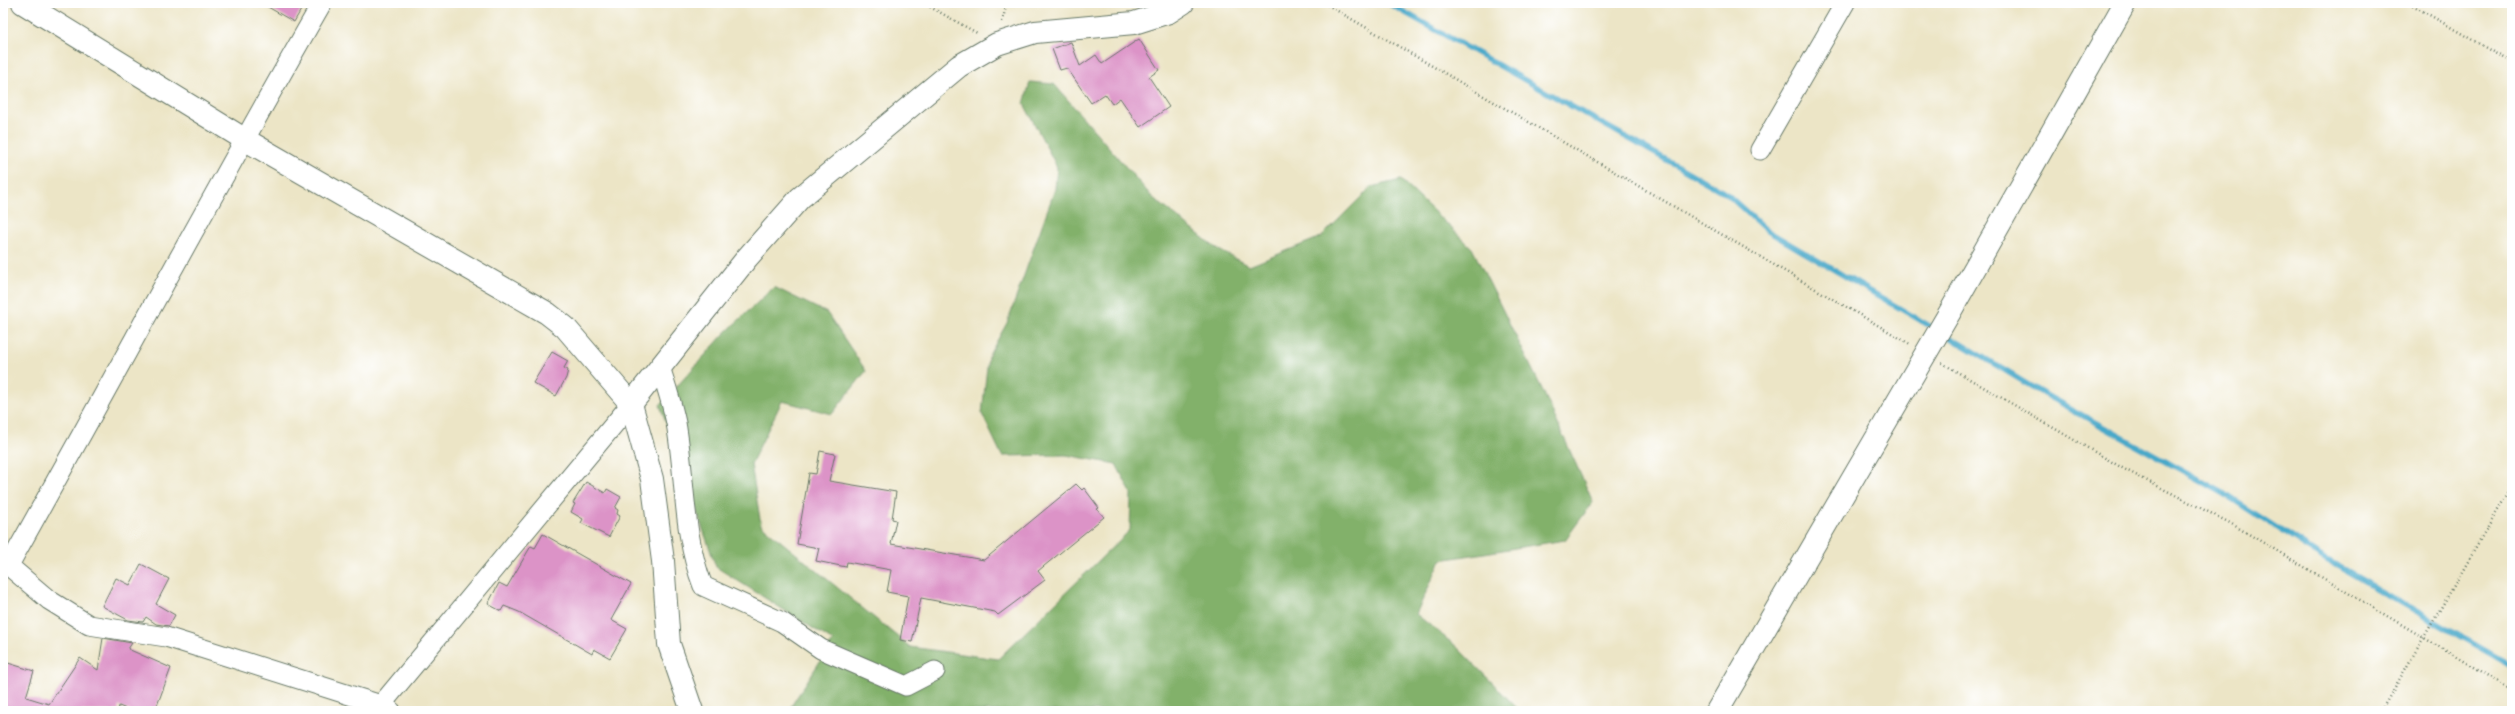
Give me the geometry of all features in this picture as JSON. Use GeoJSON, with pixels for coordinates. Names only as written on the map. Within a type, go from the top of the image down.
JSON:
{"type":"FeatureCollection","features":[{"type":"Feature","properties":{"kind":"street"},"geometry":{"type":"LineString","coordinates":[[23,3],[244,139],[547,313],[565,328],[587,351],[631,404],[652,479],[663,561],[669,644],[692,711]]}},
{"type":"Feature","properties":{"kind":"street"},"geometry":{"type":"LineString","coordinates":[[322,3],[244,139],[121,366],[6,563],[49,600],[89,625],[166,637],[383,709],[631,404],[747,258],[800,198],[959,66],[997,44],[1035,32],[1134,23],[1169,12],[1183,3]]}},
{"type":"Feature","properties":{"kind":"street"},"geometry":{"type":"LineString","coordinates":[[1760,150],[1845,3]]}},
{"type":"Feature","properties":{"kind":"street"},"geometry":{"type":"LineString","coordinates":[[1717,711],[1950,312],[2125,3]]}},
{"type":"Feature","properties":{"kind":"street"},"geometry":{"type":"LineString","coordinates":[[660,367],[676,422],[686,518],[693,561],[703,586],[782,622],[821,649],[906,686],[935,671]]}},
{"type":"Feature","properties":{"kind":"path"},"geometry":{"type":"LineString","coordinates":[[923,3],[997,44]]}},
{"type":"Feature","properties":{"kind":"path"},"geometry":{"type":"LineString","coordinates":[[2409,3],[2512,63]]}},
{"type":"Feature","properties":{"kind":"path"},"geometry":{"type":"LineString","coordinates":[[2381,711],[2512,486]]}},
{"type":"Feature","properties":{"kind":"green space"},"geometry":{"type":"Polygon","coordinates":[[[1030,82],[1054,84],[1152,197],[1217,249],[1249,266],[1321,237],[1371,187],[1401,180],[1472,248],[1543,391],[1593,502],[1565,540],[1441,560],[1416,614],[1457,647],[1520,711],[788,711],[833,641],[716,567],[660,405],[725,333],[774,287],[827,313],[866,371],[832,414],[782,401],[751,464],[761,525],[910,647],[998,659],[1130,530],[1131,493],[1116,464],[1066,455],[1002,456],[982,414],[988,357],[1007,323],[1055,189],[1057,167],[1024,104],[1030,82]]]}},
{"type":"Feature","properties":{"kind":"building"},"geometry":{"type":"Polygon","coordinates":[[[261,3],[305,3],[294,22],[261,3]]]}},
{"type":"Feature","properties":{"kind":"building"},"geometry":{"type":"Polygon","coordinates":[[[1139,39],[1159,70],[1149,77],[1169,107],[1140,127],[1120,98],[1112,104],[1105,94],[1091,103],[1067,68],[1060,70],[1052,49],[1071,42],[1080,66],[1096,55],[1102,64],[1139,39]]]}},
{"type":"Feature","properties":{"kind":"building"},"geometry":{"type":"Polygon","coordinates":[[[552,352],[568,361],[564,368],[568,370],[566,378],[556,396],[533,383],[552,352]]]}},
{"type":"Feature","properties":{"kind":"building"},"geometry":{"type":"Polygon","coordinates":[[[820,451],[835,454],[829,481],[896,492],[892,519],[896,520],[891,544],[984,560],[1076,484],[1082,490],[1084,488],[1099,508],[1097,509],[1104,517],[1038,571],[1045,580],[998,615],[995,612],[921,598],[912,642],[900,640],[908,596],[887,592],[891,570],[847,562],[846,567],[816,561],[819,548],[797,544],[809,473],[816,474],[820,451]]]}},
{"type":"Feature","properties":{"kind":"building"},"geometry":{"type":"Polygon","coordinates":[[[586,482],[605,493],[607,489],[621,497],[615,508],[618,510],[617,514],[620,516],[609,537],[581,523],[583,519],[571,512],[575,504],[573,503],[586,482]]]}},
{"type":"Feature","properties":{"kind":"building"},"geometry":{"type":"Polygon","coordinates":[[[543,534],[631,584],[611,620],[627,629],[610,658],[594,649],[592,654],[519,612],[504,606],[501,611],[488,604],[499,583],[507,587],[531,546],[535,548],[543,534]]]}},
{"type":"Feature","properties":{"kind":"building"},"geometry":{"type":"Polygon","coordinates":[[[141,564],[169,579],[156,604],[175,615],[169,626],[156,624],[146,617],[143,622],[128,620],[102,606],[116,578],[130,585],[141,564]]]}},
{"type":"Feature","properties":{"kind":"building"},"geometry":{"type":"Polygon","coordinates":[[[103,638],[132,643],[128,649],[171,668],[155,711],[131,711],[119,706],[118,711],[3,711],[3,679],[8,663],[34,671],[26,697],[49,704],[80,658],[98,670],[103,638]]]}},
{"type":"Feature","properties":{"kind":"waterway"},"geometry":{"type":"LineString","coordinates":[[1388,3],[1720,190],[1728,195],[1766,230],[1935,329]]}},
{"type":"Feature","properties":{"kind":"waterway"},"geometry":{"type":"LineString","coordinates":[[1943,333],[2042,393],[2223,493],[2320,556],[2512,666]]}}]}
